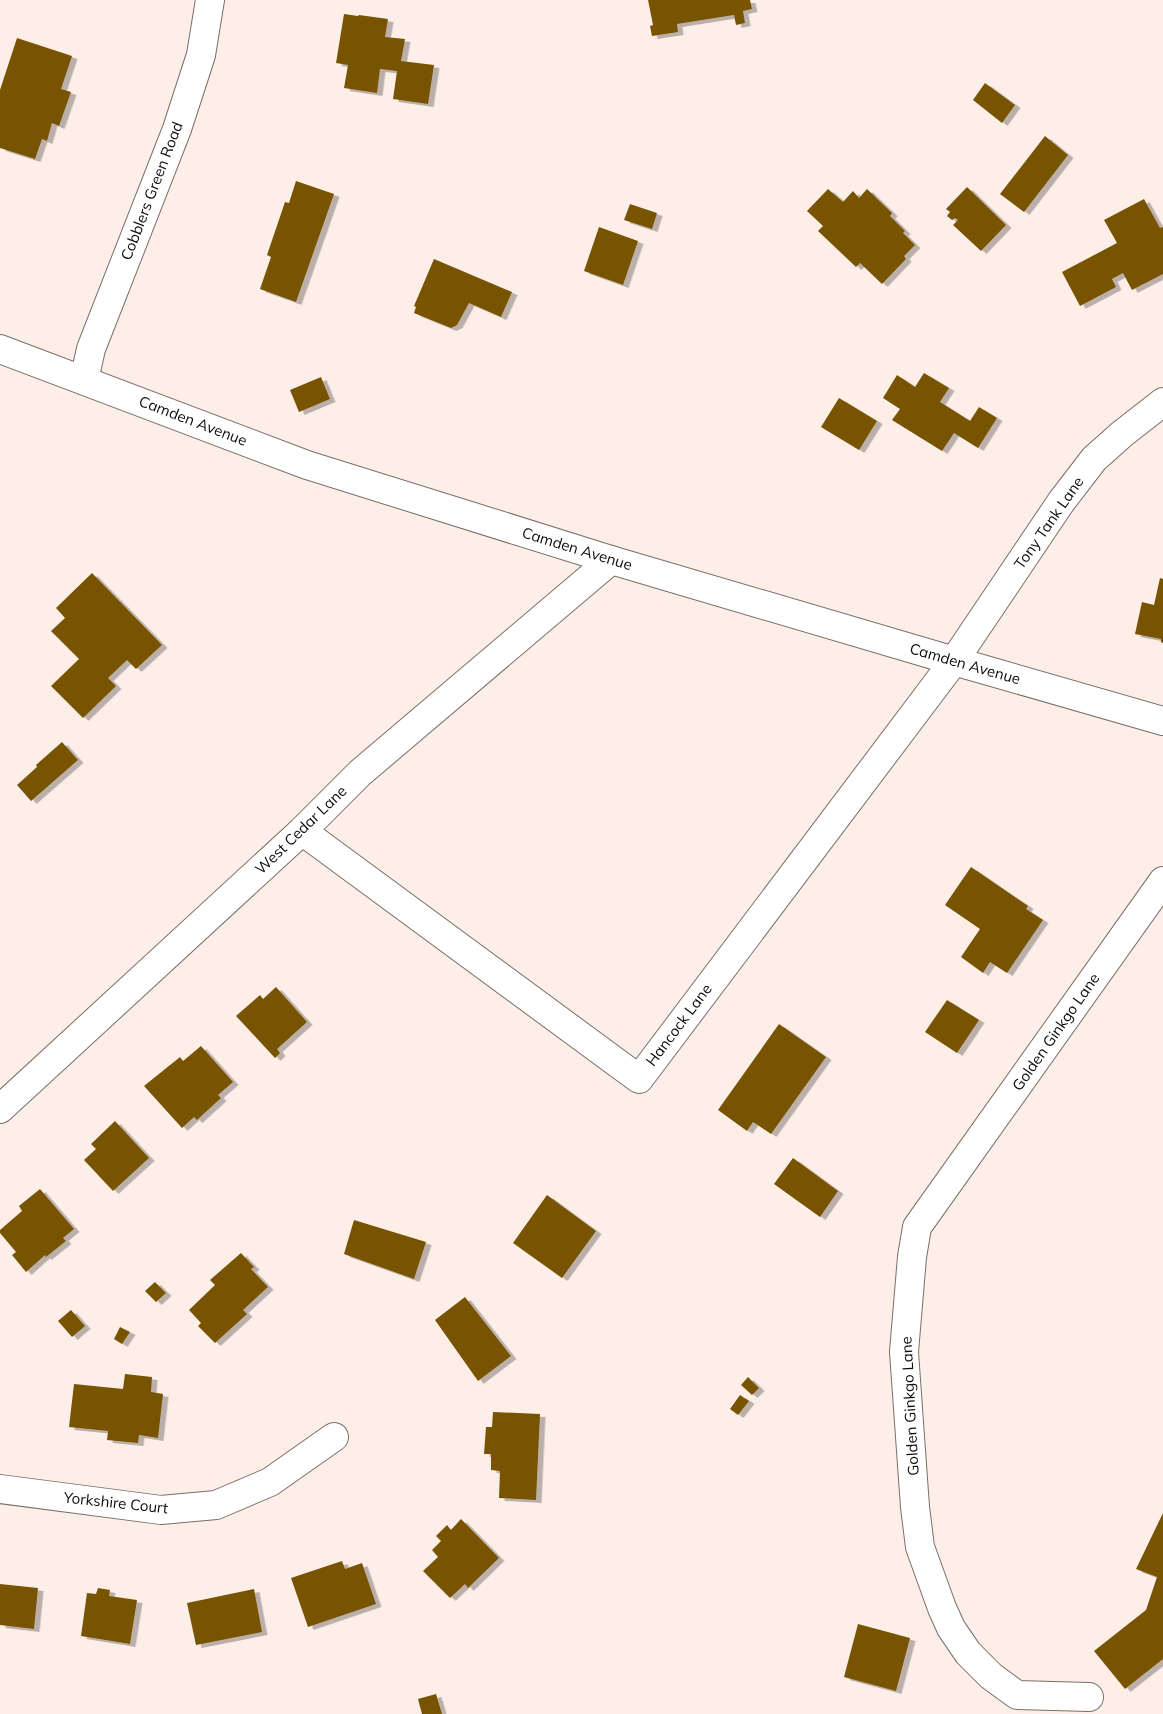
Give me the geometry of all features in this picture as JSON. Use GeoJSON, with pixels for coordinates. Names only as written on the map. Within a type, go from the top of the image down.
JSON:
{"type":"FeatureCollection","features":[{"type":"Feature","properties":{"kind":"street","name":"Cobblers Green Road"},"geometry":{"type":"LineString","coordinates":[[84,380],[91,349],[177,129],[201,55],[210,0]]}},
{"type":"Feature","properties":{"kind":"street","name":"Camden Avenue"},"geometry":{"type":"LineString","coordinates":[[0,349],[307,465],[611,560],[1163,721]]}},
{"type":"Feature","properties":{"kind":"street","name":"Tony Tank Lane"},"geometry":{"type":"LineString","coordinates":[[954,661],[1061,502],[1094,459],[1163,402]]}},
{"type":"Feature","properties":{"kind":"street","name":"West Cedar Lane"},"geometry":{"type":"LineString","coordinates":[[0,1109],[302,831],[360,773],[611,560]]}},
{"type":"Feature","properties":{"kind":"street","name":"Hancock Lane"},"geometry":{"type":"LineString","coordinates":[[302,831],[639,1079],[954,661]]}},
{"type":"Feature","properties":{"kind":"street","name":"Golden Ginkgo Lane"},"geometry":{"type":"LineString","coordinates":[[1089,1696],[1017,1694],[991,1676],[968,1653],[951,1628],[942,1608],[920,1547],[915,1507],[904,1352],[911,1266],[917,1227],[1163,881]]}},
{"type":"Feature","properties":{"kind":"street","name":"Yorkshire Court"},"geometry":{"type":"LineString","coordinates":[[0,1489],[161,1510],[216,1505],[270,1482],[334,1436]]}},
{"type":"Feature","properties":{"kind":"building"},"geometry":{"type":"Polygon","coordinates":[[[648,0],[750,0],[752,9],[743,11],[745,23],[736,25],[734,15],[677,24],[678,32],[652,36],[650,26],[653,25],[648,0]]]}},
{"type":"Feature","properties":{"kind":"building"},"geometry":{"type":"Polygon","coordinates":[[[344,14],[388,19],[385,37],[405,39],[401,61],[434,65],[428,104],[393,99],[397,71],[380,69],[377,93],[344,88],[348,65],[336,63],[344,14]]]}},
{"type":"Feature","properties":{"kind":"building"},"geometry":{"type":"Polygon","coordinates":[[[17,38],[72,56],[61,89],[71,92],[59,126],[52,123],[47,141],[42,139],[35,159],[0,148],[0,90],[17,38]]]}},
{"type":"Feature","properties":{"kind":"building"},"geometry":{"type":"Polygon","coordinates":[[[985,83],[1015,105],[1002,123],[973,100],[985,83]]]}},
{"type":"Feature","properties":{"kind":"building"},"geometry":{"type":"Polygon","coordinates":[[[1045,136],[1068,155],[1024,212],[1000,194],[1045,136]]]}},
{"type":"Feature","properties":{"kind":"building"},"geometry":{"type":"Polygon","coordinates":[[[296,181],[334,194],[296,302],[260,289],[271,257],[267,255],[285,202],[289,203],[296,181]]]}},
{"type":"Feature","properties":{"kind":"building"},"geometry":{"type":"Polygon","coordinates":[[[967,187],[1006,225],[981,251],[953,225],[958,220],[955,218],[952,220],[947,216],[950,212],[946,209],[967,187]]]}},
{"type":"Feature","properties":{"kind":"building"},"geometry":{"type":"Polygon","coordinates":[[[828,189],[843,202],[853,191],[859,198],[867,189],[892,213],[890,216],[905,231],[903,233],[915,245],[904,256],[906,259],[882,284],[860,263],[856,267],[818,231],[823,226],[807,211],[828,189]]]}},
{"type":"Feature","properties":{"kind":"building"},"geometry":{"type":"Polygon","coordinates":[[[1144,199],[1160,228],[1163,227],[1163,274],[1132,290],[1123,273],[1112,279],[1116,287],[1080,306],[1062,272],[1117,243],[1104,220],[1144,199]]]}},
{"type":"Feature","properties":{"kind":"building"},"geometry":{"type":"Polygon","coordinates":[[[630,204],[657,213],[652,229],[624,220],[630,204]]]}},
{"type":"Feature","properties":{"kind":"building"},"geometry":{"type":"Polygon","coordinates":[[[599,227],[638,241],[623,285],[584,271],[599,227]]]}},
{"type":"Feature","properties":{"kind":"building"},"geometry":{"type":"Polygon","coordinates":[[[434,259],[512,292],[501,317],[469,303],[457,325],[451,328],[414,313],[416,307],[414,306],[434,259]]]}},
{"type":"Feature","properties":{"kind":"building"},"geometry":{"type":"Polygon","coordinates":[[[924,373],[949,388],[940,402],[970,421],[979,407],[997,418],[978,448],[954,433],[942,451],[892,420],[900,409],[883,398],[897,375],[915,387],[924,373]]]}},
{"type":"Feature","properties":{"kind":"building"},"geometry":{"type":"Polygon","coordinates":[[[321,377],[330,399],[299,412],[290,390],[321,377]]]}},
{"type":"Feature","properties":{"kind":"building"},"geometry":{"type":"Polygon","coordinates":[[[839,398],[877,421],[859,450],[821,427],[839,398]]]}},
{"type":"Feature","properties":{"kind":"building"},"geometry":{"type":"Polygon","coordinates":[[[92,573],[162,645],[136,669],[127,660],[108,678],[116,686],[83,718],[51,686],[79,659],[51,631],[65,618],[56,608],[92,573]]]}},
{"type":"Feature","properties":{"kind":"building"},"geometry":{"type":"Polygon","coordinates":[[[1160,578],[1163,579],[1163,643],[1161,639],[1135,634],[1142,602],[1154,605],[1160,578]]]}},
{"type":"Feature","properties":{"kind":"building"},"geometry":{"type":"Polygon","coordinates":[[[62,742],[78,760],[31,801],[17,785],[62,742]]]}},
{"type":"Feature","properties":{"kind":"building"},"geometry":{"type":"Polygon","coordinates":[[[971,867],[1028,906],[1026,909],[1043,920],[1007,973],[990,962],[983,973],[961,957],[980,929],[945,905],[971,867]]]}},
{"type":"Feature","properties":{"kind":"building"},"geometry":{"type":"Polygon","coordinates":[[[276,987],[307,1022],[277,1049],[280,1053],[275,1058],[236,1016],[260,995],[263,999],[276,987]]]}},
{"type":"Feature","properties":{"kind":"building"},"geometry":{"type":"Polygon","coordinates":[[[947,1000],[979,1020],[957,1053],[925,1032],[947,1000]]]}},
{"type":"Feature","properties":{"kind":"building"},"geometry":{"type":"Polygon","coordinates":[[[779,1024],[826,1057],[771,1134],[753,1122],[747,1131],[718,1110],[779,1024]]]}},
{"type":"Feature","properties":{"kind":"building"},"geometry":{"type":"Polygon","coordinates":[[[201,1046],[233,1082],[218,1095],[221,1098],[197,1120],[194,1117],[182,1128],[144,1086],[180,1057],[183,1061],[201,1046]]]}},
{"type":"Feature","properties":{"kind":"building"},"geometry":{"type":"Polygon","coordinates":[[[115,1121],[149,1158],[113,1191],[84,1160],[96,1149],[91,1144],[115,1121]]]}},
{"type":"Feature","properties":{"kind":"building"},"geometry":{"type":"Polygon","coordinates":[[[793,1158],[838,1191],[820,1217],[774,1184],[793,1158]]]}},
{"type":"Feature","properties":{"kind":"building"},"geometry":{"type":"Polygon","coordinates":[[[40,1189],[74,1229],[63,1238],[66,1241],[46,1257],[45,1255],[26,1272],[12,1255],[16,1252],[0,1233],[0,1230],[22,1211],[19,1206],[40,1189]]]}},
{"type":"Feature","properties":{"kind":"building"},"geometry":{"type":"Polygon","coordinates":[[[547,1195],[596,1231],[562,1278],[513,1243],[547,1195]]]}},
{"type":"Feature","properties":{"kind":"building"},"geometry":{"type":"Polygon","coordinates":[[[354,1220],[426,1242],[414,1279],[344,1254],[354,1220]]]}},
{"type":"Feature","properties":{"kind":"building"},"geometry":{"type":"Polygon","coordinates":[[[241,1253],[254,1267],[251,1269],[268,1287],[243,1310],[247,1314],[215,1343],[198,1326],[201,1323],[189,1310],[215,1285],[210,1280],[241,1253]]]}},
{"type":"Feature","properties":{"kind":"building"},"geometry":{"type":"Polygon","coordinates":[[[155,1282],[166,1293],[156,1302],[145,1291],[155,1282]]]}},
{"type":"Feature","properties":{"kind":"building"},"geometry":{"type":"Polygon","coordinates":[[[465,1297],[511,1356],[478,1381],[435,1320],[465,1297]]]}},
{"type":"Feature","properties":{"kind":"building"},"geometry":{"type":"Polygon","coordinates":[[[71,1310],[85,1326],[72,1337],[58,1321],[71,1310]]]}},
{"type":"Feature","properties":{"kind":"building"},"geometry":{"type":"Polygon","coordinates":[[[120,1327],[130,1332],[122,1344],[114,1339],[120,1327]]]}},
{"type":"Feature","properties":{"kind":"building"},"geometry":{"type":"Polygon","coordinates":[[[125,1374],[152,1377],[151,1392],[163,1394],[158,1438],[139,1435],[138,1443],[107,1440],[108,1431],[69,1427],[74,1384],[123,1389],[125,1374]]]}},
{"type":"Feature","properties":{"kind":"building"},"geometry":{"type":"Polygon","coordinates":[[[748,1377],[759,1388],[752,1395],[741,1385],[748,1377]]]}},
{"type":"Feature","properties":{"kind":"building"},"geometry":{"type":"Polygon","coordinates":[[[740,1395],[749,1401],[738,1415],[730,1409],[740,1395]]]}},
{"type":"Feature","properties":{"kind":"building"},"geometry":{"type":"Polygon","coordinates":[[[493,1412],[540,1414],[536,1500],[499,1498],[500,1471],[491,1470],[491,1454],[484,1454],[486,1427],[492,1427],[493,1412]]]}},
{"type":"Feature","properties":{"kind":"building"},"geometry":{"type":"Polygon","coordinates":[[[1163,1513],[1163,1659],[1125,1689],[1094,1651],[1146,1610],[1157,1577],[1136,1569],[1163,1513]]]}},
{"type":"Feature","properties":{"kind":"building"},"geometry":{"type":"Polygon","coordinates":[[[461,1519],[499,1558],[468,1588],[465,1584],[450,1598],[423,1571],[438,1557],[432,1550],[441,1541],[436,1536],[447,1525],[451,1530],[461,1519]]]}},
{"type":"Feature","properties":{"kind":"building"},"geometry":{"type":"Polygon","coordinates":[[[342,1561],[345,1569],[362,1563],[376,1604],[308,1627],[291,1578],[342,1561]]]}},
{"type":"Feature","properties":{"kind":"building"},"geometry":{"type":"Polygon","coordinates":[[[0,1584],[38,1588],[34,1629],[0,1625],[0,1584]]]}},
{"type":"Feature","properties":{"kind":"building"},"geometry":{"type":"Polygon","coordinates":[[[98,1588],[110,1590],[109,1596],[137,1600],[130,1644],[81,1636],[87,1593],[96,1594],[98,1588]]]}},
{"type":"Feature","properties":{"kind":"building"},"geometry":{"type":"Polygon","coordinates":[[[254,1589],[262,1632],[196,1645],[187,1603],[254,1589]]]}},
{"type":"Feature","properties":{"kind":"building"},"geometry":{"type":"Polygon","coordinates":[[[858,1624],[910,1638],[896,1691],[844,1677],[858,1624]]]}},
{"type":"Feature","properties":{"kind":"building"},"geometry":{"type":"Polygon","coordinates":[[[436,1694],[442,1714],[422,1714],[418,1699],[436,1694]]]}}]}
